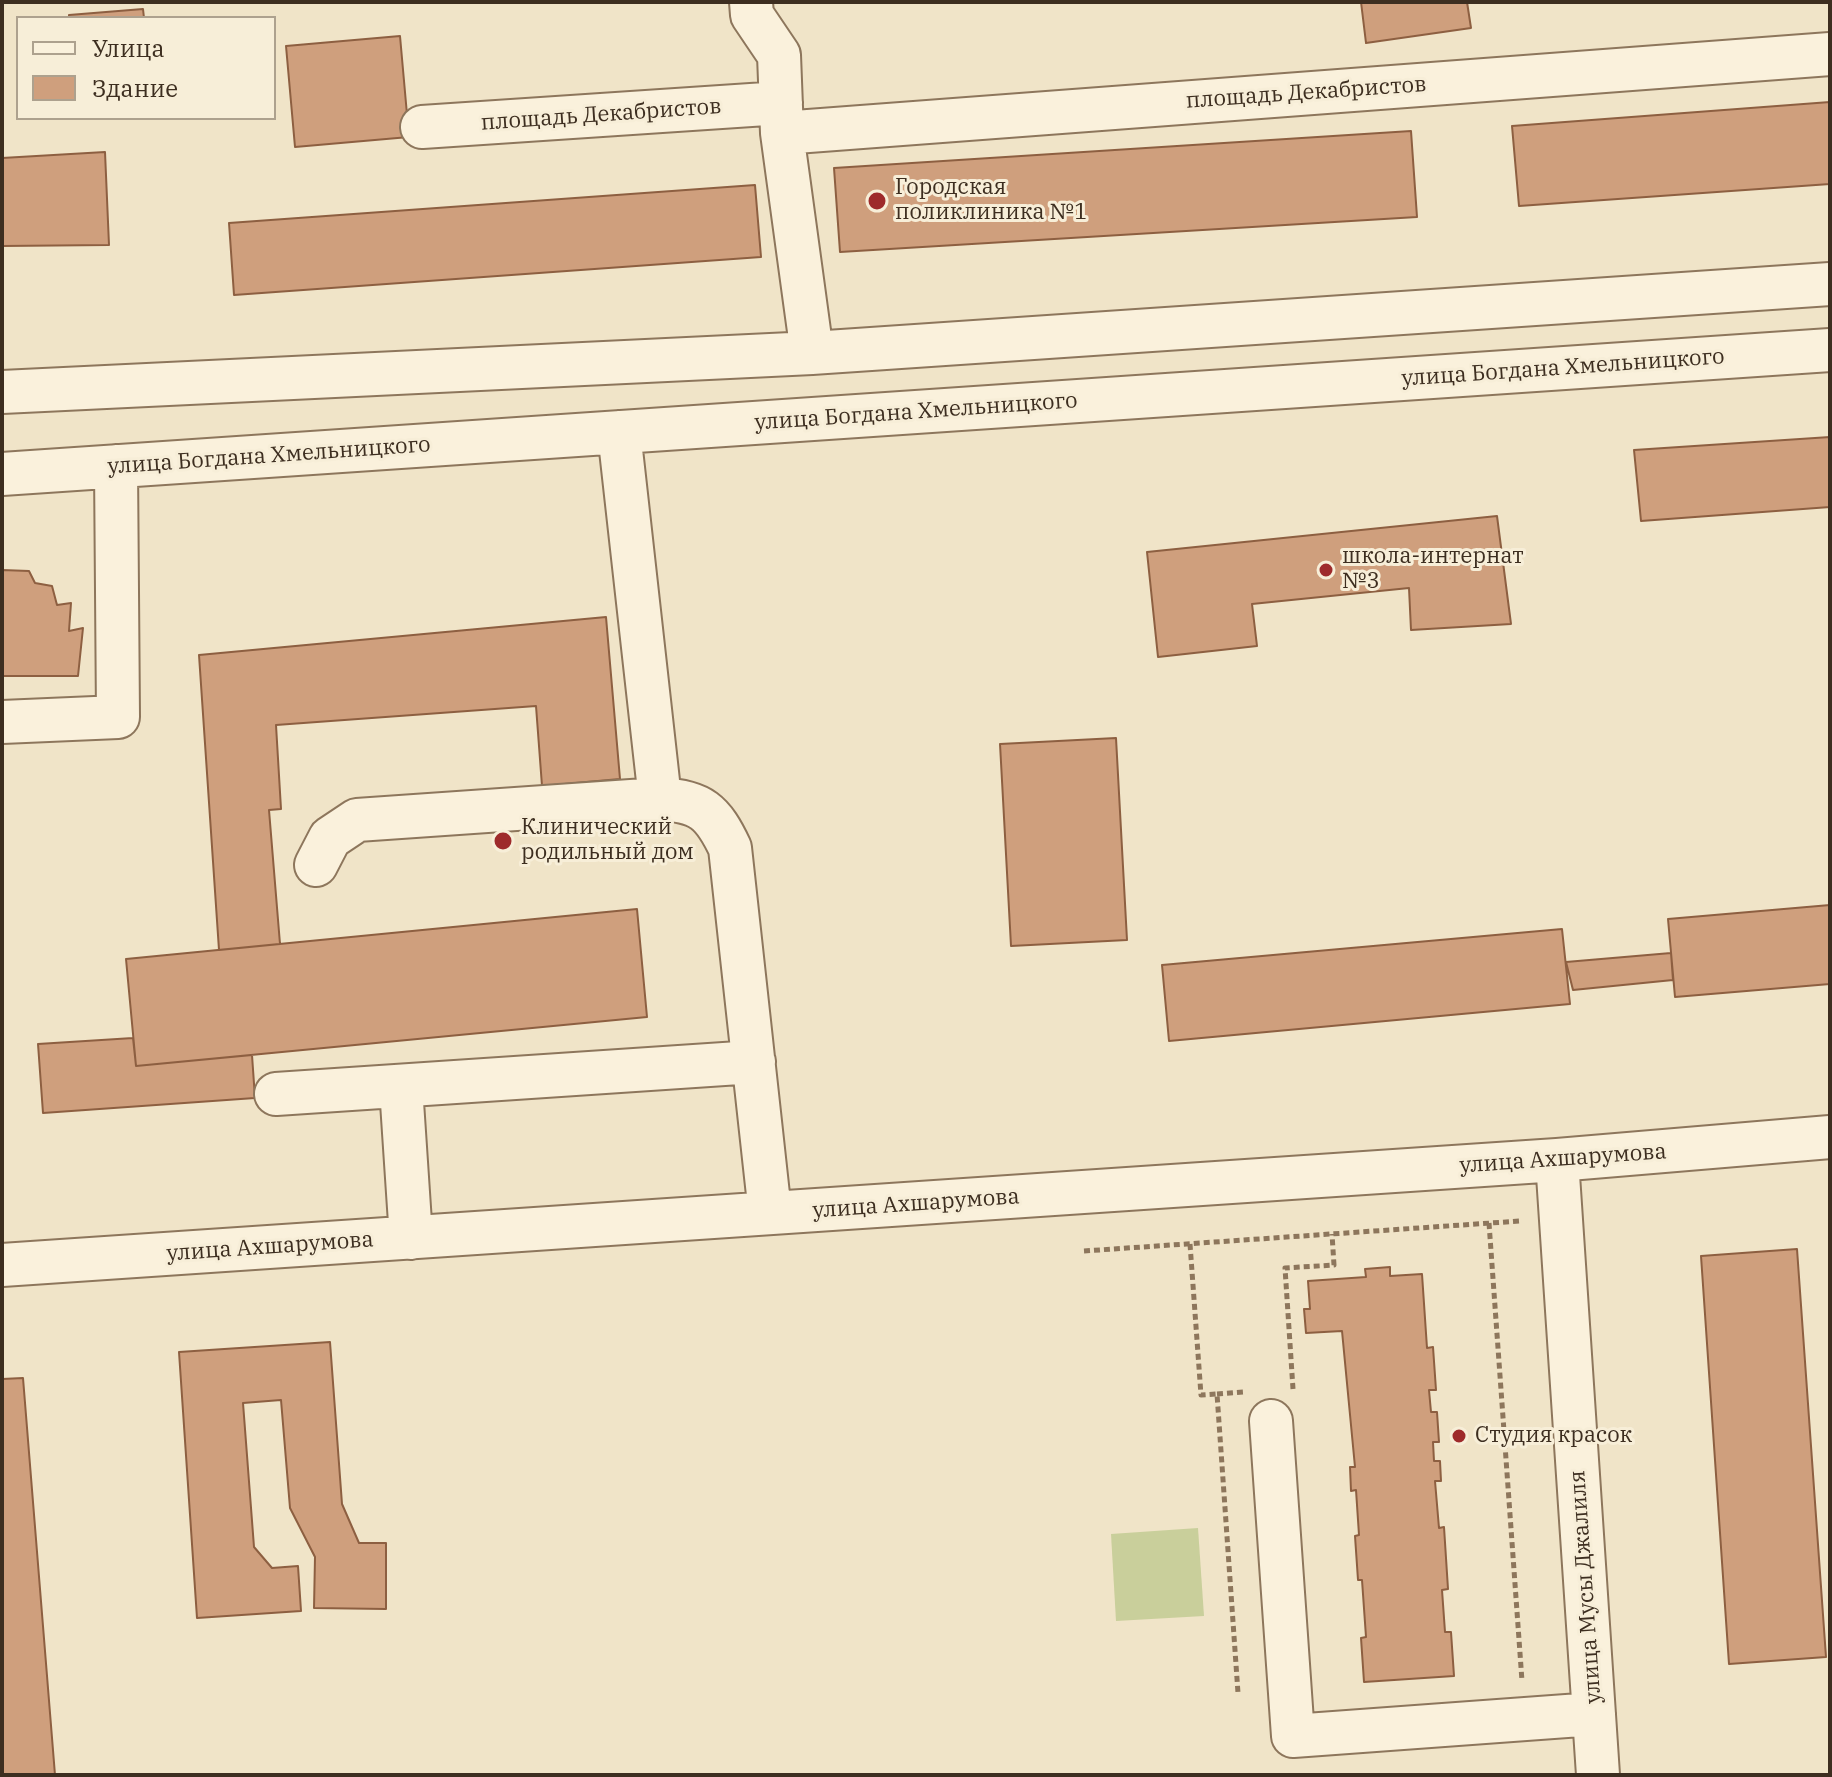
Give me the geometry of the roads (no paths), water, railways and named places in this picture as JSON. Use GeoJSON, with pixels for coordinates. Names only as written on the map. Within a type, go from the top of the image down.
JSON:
{"type":"FeatureCollection","features":[{"type":"Feature","properties":{"kind":"street"},"geometry":{"type":"LineString","coordinates":[[751,2],[752,15],[779,55],[781,118],[812,353]]}},
{"type":"Feature","properties":{"kind":"street","name":"площадь Декабристов"},"geometry":{"type":"LineString","coordinates":[[422,127],[781,118],[1830,54]]}},
{"type":"Feature","properties":{"kind":"street"},"geometry":{"type":"LineString","coordinates":[[2,392],[812,353],[1830,284]]}},
{"type":"Feature","properties":{"kind":"street","name":"улица Богдана Хмельницкого"},"geometry":{"type":"LineString","coordinates":[[2,474],[1830,350]]}},
{"type":"Feature","properties":{"kind":"street"},"geometry":{"type":"LineString","coordinates":[[619,432],[660,799]]}},
{"type":"Feature","properties":{"kind":"street"},"geometry":{"type":"LineString","coordinates":[[2,722],[118,717],[116,466]]}},
{"type":"Feature","properties":{"kind":"street"},"geometry":{"type":"LineString","coordinates":[[316,865],[330,838],[357,820],[660,799],[682,800],[703,809],[718,822],[730,848],[770,1213]]}},
{"type":"Feature","properties":{"kind":"street"},"geometry":{"type":"LineString","coordinates":[[276,1094],[754,1062]]}},
{"type":"Feature","properties":{"kind":"street"},"geometry":{"type":"LineString","coordinates":[[401,1087],[411,1238]]}},
{"type":"Feature","properties":{"kind":"street","name":"улица Ахшарумова"},"geometry":{"type":"LineString","coordinates":[[2,1265],[1557,1160],[1830,1137]]}},
{"type":"Feature","properties":{"kind":"street","name":"улица Мусы Джалиля"},"geometry":{"type":"LineString","coordinates":[[1557,1160],[1598,1775]]}},
{"type":"Feature","properties":{"kind":"street"},"geometry":{"type":"LineString","coordinates":[[1265,1401],[1293,1736],[1594,1714]]}},
{"type":"Feature","properties":{"kind":"place","name":"Городская поликлиника №1"},"geometry":{"type":"Point","coordinates":[877,201]}},
{"type":"Feature","properties":{"kind":"place","name":"школа-интернат №3"},"geometry":{"type":"Point","coordinates":[1326,570]}},
{"type":"Feature","properties":{"kind":"place","name":"Клинический родильный дом"},"geometry":{"type":"Point","coordinates":[503,841]}},
{"type":"Feature","properties":{"kind":"place","name":"Студия красок"},"geometry":{"type":"Point","coordinates":[1459,1436]}}]}
